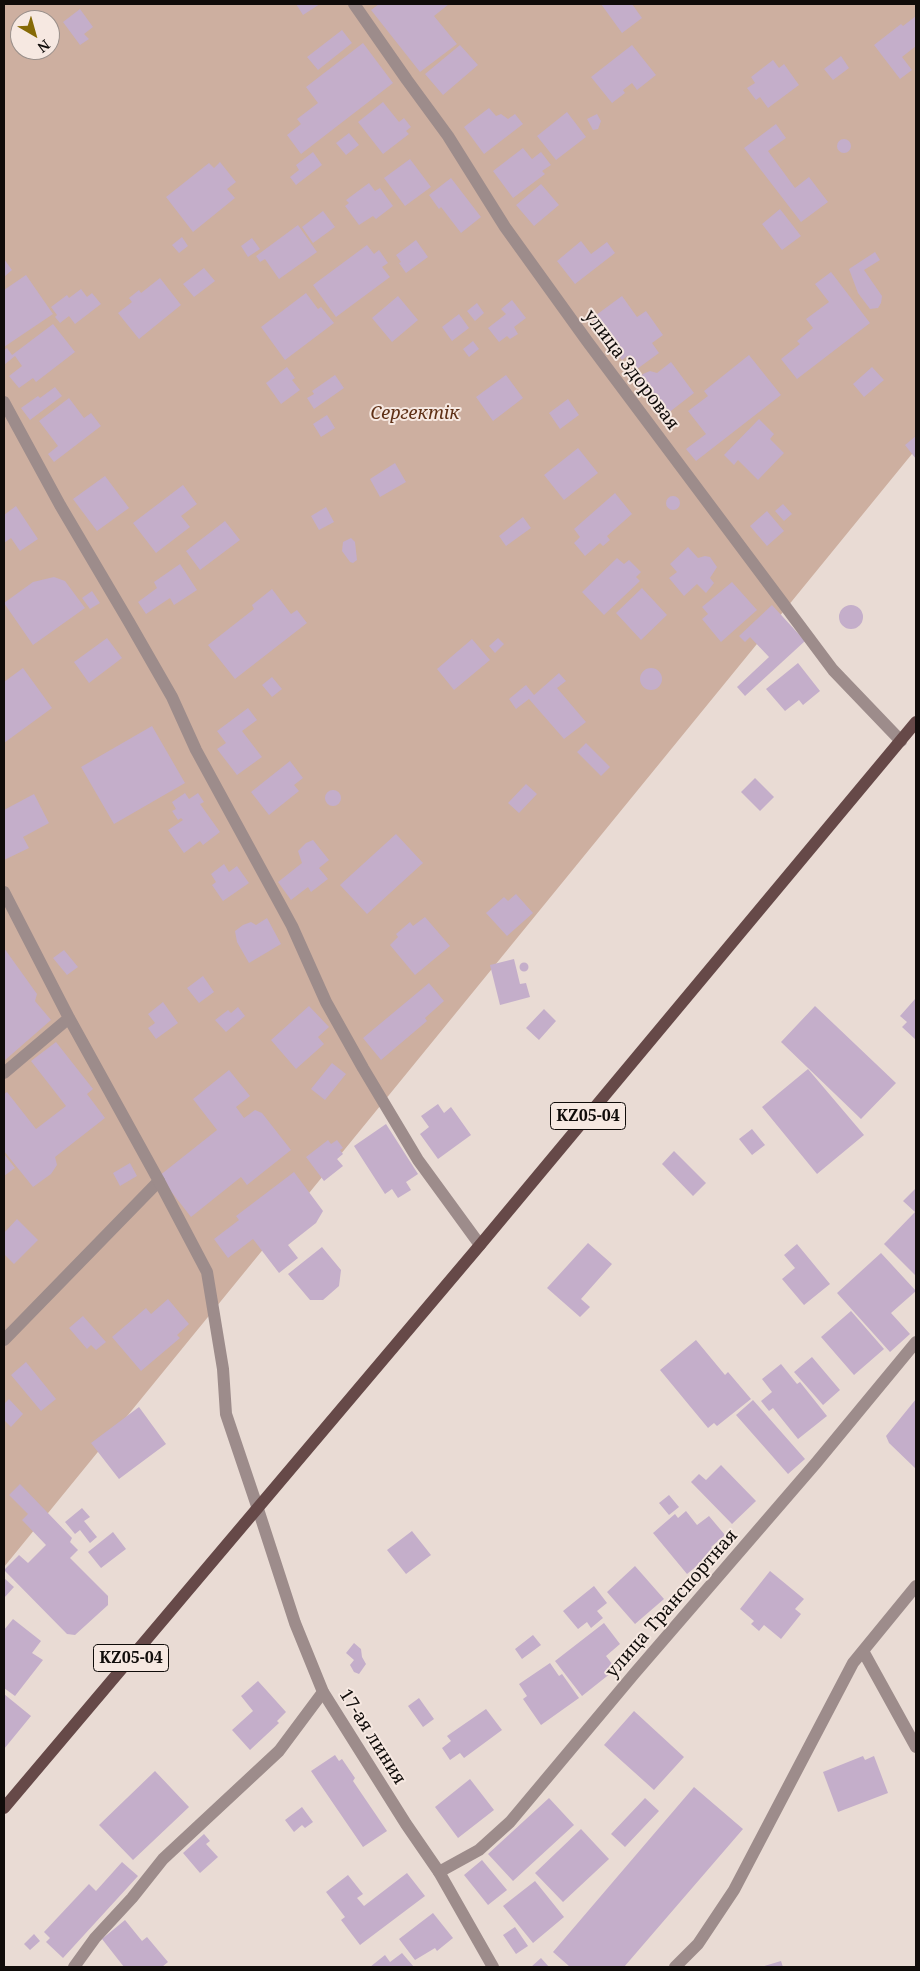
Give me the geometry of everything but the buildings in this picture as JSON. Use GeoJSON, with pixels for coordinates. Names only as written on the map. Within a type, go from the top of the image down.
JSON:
{"type":"FeatureCollection","features":[{"type":"Feature","properties":{"kind":"main road","name":"KZ05-04"},"geometry":{"type":"LineString","coordinates":[[4,1808],[480,1245],[916,722]]}},
{"type":"Feature","properties":{"kind":"street","name":"улица Здоровая"},"geometry":{"type":"LineString","coordinates":[[354,4],[448,136],[505,226],[587,341],[833,670],[901,741]]}},
{"type":"Feature","properties":{"kind":"street"},"geometry":{"type":"LineString","coordinates":[[4,402],[60,505],[172,697],[196,750],[292,926],[326,1002],[362,1068],[418,1160],[480,1245]]}},
{"type":"Feature","properties":{"kind":"street","name":"17-ая линия"},"geometry":{"type":"LineString","coordinates":[[4,892],[69,1018],[207,1272],[223,1370],[226,1414],[295,1623],[323,1692],[401,1816],[439,1872],[493,1967]]}},
{"type":"Feature","properties":{"kind":"street"},"geometry":{"type":"LineString","coordinates":[[4,1073],[69,1018]]}},
{"type":"Feature","properties":{"kind":"street"},"geometry":{"type":"LineString","coordinates":[[4,1340],[159,1181]]}},
{"type":"Feature","properties":{"kind":"street","name":"улица Транспортная"},"geometry":{"type":"LineString","coordinates":[[439,1872],[480,1850],[510,1822],[634,1674],[816,1463],[916,1342]]}},
{"type":"Feature","properties":{"kind":"street"},"geometry":{"type":"LineString","coordinates":[[675,1967],[698,1944],[734,1890],[853,1663],[916,1586]]}},
{"type":"Feature","properties":{"kind":"street"},"geometry":{"type":"LineString","coordinates":[[862,1651],[916,1747]]}},
{"type":"Feature","properties":{"kind":"street"},"geometry":{"type":"LineString","coordinates":[[74,1967],[95,1938],[132,1898],[163,1859],[278,1751],[323,1692]]}},
{"type":"Feature","properties":{"kind":"green space","name":"Сергектік"},"geometry":{"type":"Polygon","coordinates":[[[4,4],[916,4],[916,449],[4,1567],[4,4]]]}}]}
